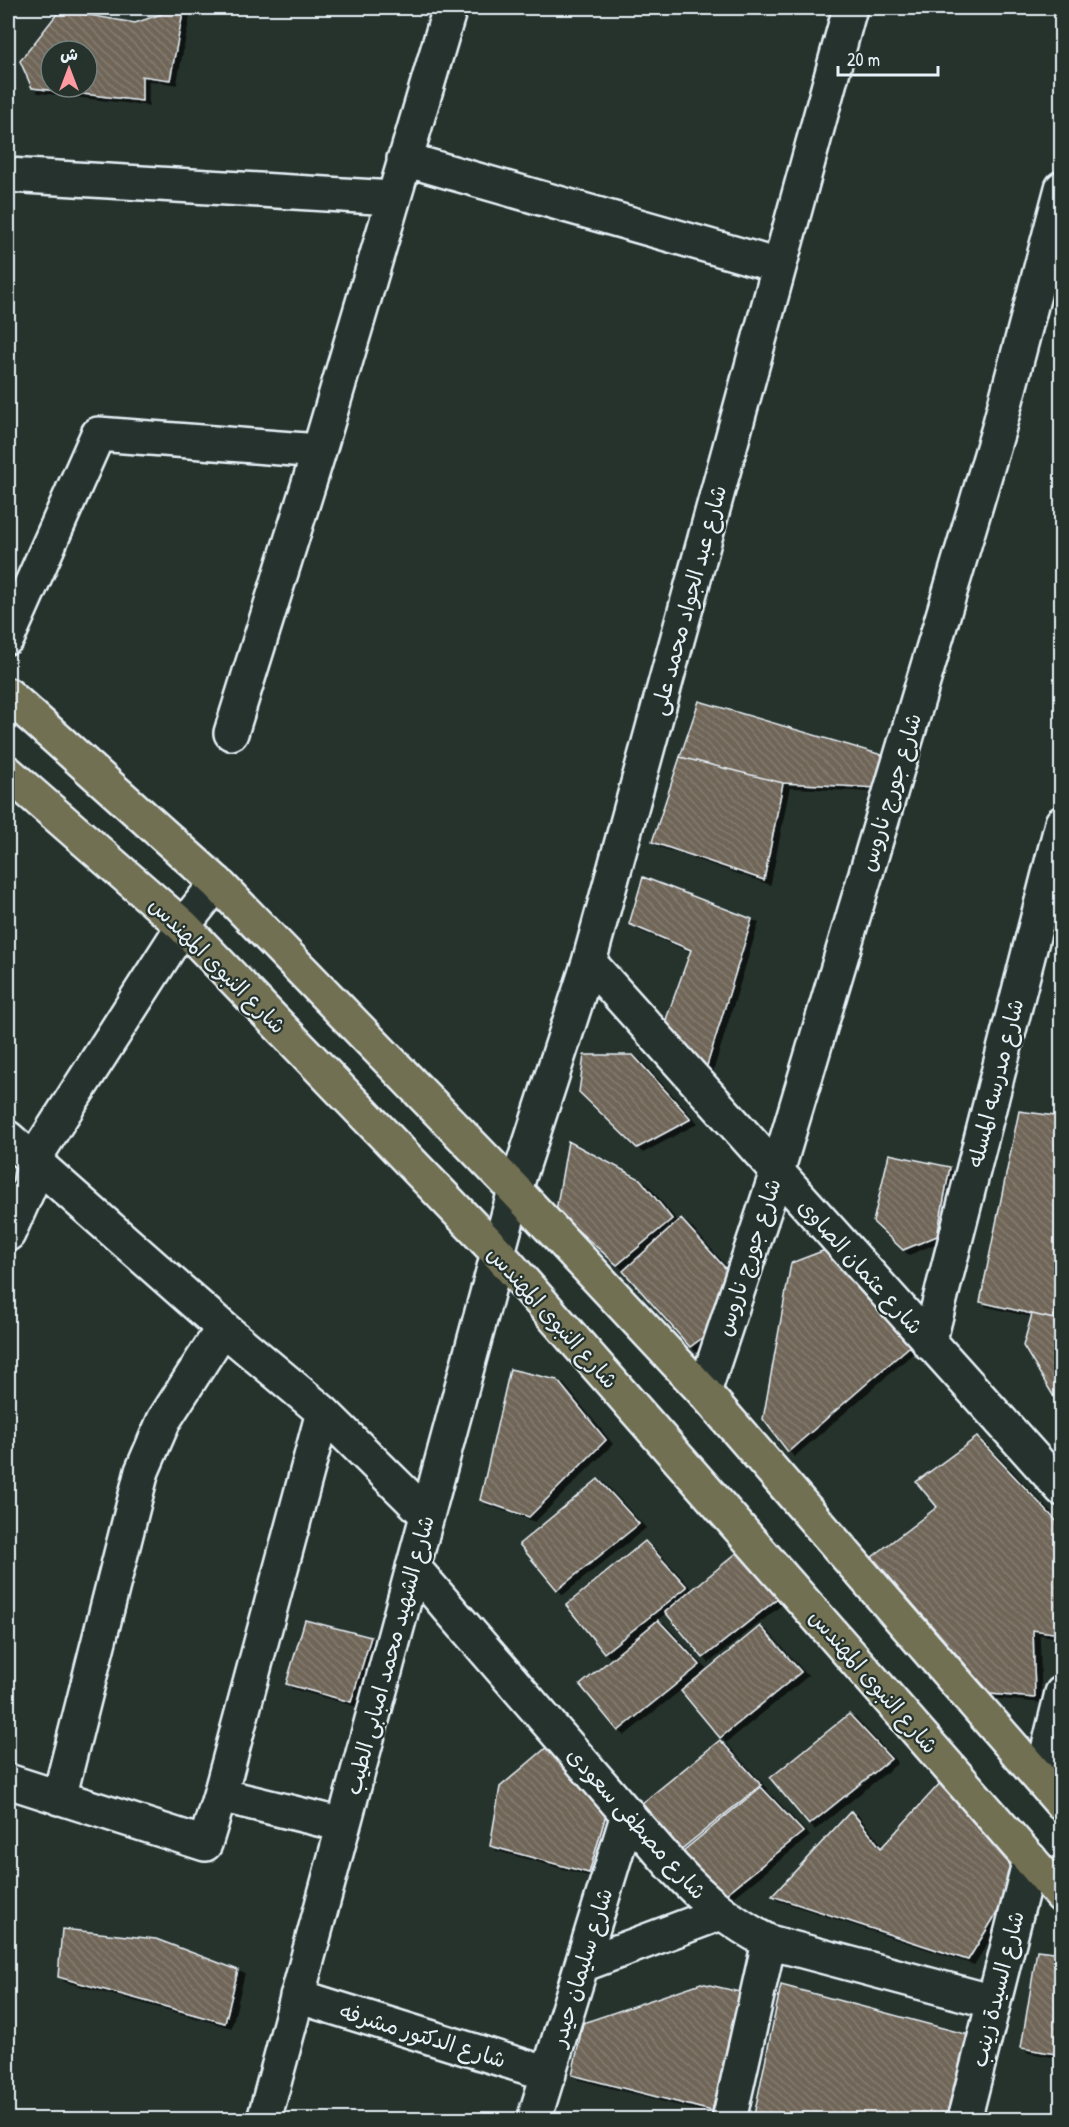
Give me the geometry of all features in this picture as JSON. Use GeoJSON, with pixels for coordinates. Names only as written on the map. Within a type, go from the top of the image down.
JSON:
{"type":"FeatureCollection","features":[{"type":"Feature","properties":{"kind":"main road"},"geometry":{"type":"LineString","coordinates":[[8,695],[217,883],[514,1190],[704,1392],[1062,1804]]}},
{"type":"Feature","properties":{"kind":"main road","name":"شارع النبوى المهندس"},"geometry":{"type":"LineString","coordinates":[[8,773],[183,926],[498,1253],[1062,1896]]}},
{"type":"Feature","properties":{"kind":"street"},"geometry":{"type":"LineString","coordinates":[[231,733],[319,451],[450,8]]}},
{"type":"Feature","properties":{"kind":"street","name":"شارع عبد الجواد محمد على"},"geometry":{"type":"LineString","coordinates":[[514,1190],[589,962],[850,8]]}},
{"type":"Feature","properties":{"kind":"street"},"geometry":{"type":"LineString","coordinates":[[404,159],[779,266]]}},
{"type":"Feature","properties":{"kind":"street"},"geometry":{"type":"LineString","coordinates":[[8,175],[393,198]]}},
{"type":"Feature","properties":{"kind":"street","name":"شارع جورج ناروس"},"geometry":{"type":"LineString","coordinates":[[704,1392],[777,1172],[998,431],[1062,188]]}},
{"type":"Feature","properties":{"kind":"street"},"geometry":{"type":"LineString","coordinates":[[8,637],[98,434],[319,451]]}},
{"type":"Feature","properties":{"kind":"street","name":"شارع مدرسه المسله"},"geometry":{"type":"LineString","coordinates":[[929,1343],[1062,824]]}},
{"type":"Feature","properties":{"kind":"street"},"geometry":{"type":"LineString","coordinates":[[8,1234],[30,1185],[34,1160],[183,926],[217,883]]}},
{"type":"Feature","properties":{"kind":"street","name":"شارع عثمان الصاوى"},"geometry":{"type":"LineString","coordinates":[[589,962],[1062,1489]]}},
{"type":"Feature","properties":{"kind":"street"},"geometry":{"type":"LineString","coordinates":[[8,1138],[223,1328],[324,1412],[427,1515]]}},
{"type":"Feature","properties":{"kind":"street","name":"شارع الشهيد محمد امبابى الطيب"},"geometry":{"type":"LineString","coordinates":[[264,2120],[514,1190]]}},
{"type":"Feature","properties":{"kind":"street"},"geometry":{"type":"LineString","coordinates":[[58,1798],[142,1471],[164,1420],[223,1328]]}},
{"type":"Feature","properties":{"kind":"street"},"geometry":{"type":"LineString","coordinates":[[8,1781],[205,1844],[324,1412]]}},
{"type":"Feature","properties":{"kind":"street","name":"شارع مصطفى سعودى"},"geometry":{"type":"LineString","coordinates":[[413,1567],[680,1875],[721,1913],[769,1942],[994,2002]]}},
{"type":"Feature","properties":{"kind":"street"},"geometry":{"type":"LineString","coordinates":[[1041,1779],[1062,1693]]}},
{"type":"Feature","properties":{"kind":"street"},"geometry":{"type":"LineString","coordinates":[[220,1795],[343,1824]]}},
{"type":"Feature","properties":{"kind":"street","name":"شارع سليمان حيدر"},"geometry":{"type":"LineString","coordinates":[[534,2120],[628,1814]]}},
{"type":"Feature","properties":{"kind":"street","name":"شارع السيدة زينب"},"geometry":{"type":"LineString","coordinates":[[964,2120],[1030,1859]]}},
{"type":"Feature","properties":{"kind":"street"},"geometry":{"type":"LineString","coordinates":[[582,1965],[721,1913]]}},
{"type":"Feature","properties":{"kind":"street"},"geometry":{"type":"LineString","coordinates":[[729,2120],[769,1942]]}},
{"type":"Feature","properties":{"kind":"street","name":"شارع الدكتور مشرفه"},"geometry":{"type":"LineString","coordinates":[[297,1996],[549,2074]]}},
{"type":"Feature","properties":{"kind":"building"},"geometry":{"type":"Polygon","coordinates":[[[184,8],[170,80],[142,76],[142,101],[99,96],[99,39],[39,39],[39,89],[32,88],[20,61],[60,10],[135,23],[184,8]]]}},
{"type":"Feature","properties":{"kind":"building"},"geometry":{"type":"Polygon","coordinates":[[[699,701],[892,758],[879,788],[783,783],[680,757],[699,701]]]}},
{"type":"Feature","properties":{"kind":"building"},"geometry":{"type":"Polygon","coordinates":[[[680,757],[783,783],[764,880],[652,842],[680,757]]]}},
{"type":"Feature","properties":{"kind":"building"},"geometry":{"type":"Polygon","coordinates":[[[643,877],[752,919],[705,1072],[664,1025],[691,950],[629,924],[643,877]]]}},
{"type":"Feature","properties":{"kind":"building"},"geometry":{"type":"Polygon","coordinates":[[[584,1055],[633,1055],[691,1119],[637,1148],[579,1092],[584,1055]]]}},
{"type":"Feature","properties":{"kind":"building"},"geometry":{"type":"Polygon","coordinates":[[[1019,1111],[1062,1117],[1062,1277],[1054,1319],[980,1302],[1019,1111]]]}},
{"type":"Feature","properties":{"kind":"building"},"geometry":{"type":"Polygon","coordinates":[[[568,1141],[640,1179],[672,1219],[617,1265],[556,1211],[568,1141]]]}},
{"type":"Feature","properties":{"kind":"building"},"geometry":{"type":"Polygon","coordinates":[[[889,1154],[950,1167],[937,1236],[903,1250],[873,1222],[889,1154]]]}},
{"type":"Feature","properties":{"kind":"building"},"geometry":{"type":"Polygon","coordinates":[[[681,1219],[726,1269],[718,1326],[690,1347],[623,1271],[681,1219]]]}},
{"type":"Feature","properties":{"kind":"building"},"geometry":{"type":"Polygon","coordinates":[[[828,1249],[910,1346],[788,1452],[763,1419],[791,1263],[828,1249]]]}},
{"type":"Feature","properties":{"kind":"building"},"geometry":{"type":"Polygon","coordinates":[[[1062,1277],[1062,1410],[1023,1346],[1032,1314],[1054,1319],[1062,1277]]]}},
{"type":"Feature","properties":{"kind":"building"},"geometry":{"type":"Polygon","coordinates":[[[510,1369],[557,1380],[606,1440],[529,1517],[480,1500],[510,1369]]]}},
{"type":"Feature","properties":{"kind":"building"},"geometry":{"type":"Polygon","coordinates":[[[977,1437],[1062,1527],[1062,1622],[1060,1634],[1033,1630],[1035,1698],[991,1694],[872,1557],[937,1507],[916,1482],[977,1437]]]}},
{"type":"Feature","properties":{"kind":"building"},"geometry":{"type":"Polygon","coordinates":[[[598,1479],[639,1524],[557,1590],[519,1544],[598,1479]]]}},
{"type":"Feature","properties":{"kind":"building"},"geometry":{"type":"Polygon","coordinates":[[[645,1541],[687,1587],[604,1653],[566,1605],[645,1541]]]}},
{"type":"Feature","properties":{"kind":"building"},"geometry":{"type":"Polygon","coordinates":[[[744,1547],[786,1592],[703,1658],[665,1612],[744,1547]]]}},
{"type":"Feature","properties":{"kind":"building"},"geometry":{"type":"Polygon","coordinates":[[[305,1620],[371,1637],[351,1702],[286,1684],[305,1620]]]}},
{"type":"Feature","properties":{"kind":"building"},"geometry":{"type":"Polygon","coordinates":[[[658,1620],[700,1665],[618,1731],[580,1685],[658,1620]]]}},
{"type":"Feature","properties":{"kind":"building"},"geometry":{"type":"Polygon","coordinates":[[[760,1626],[801,1672],[720,1738],[681,1691],[760,1626]]]}},
{"type":"Feature","properties":{"kind":"building"},"geometry":{"type":"Polygon","coordinates":[[[849,1714],[891,1759],[809,1825],[770,1778],[849,1714]]]}},
{"type":"Feature","properties":{"kind":"building"},"geometry":{"type":"Polygon","coordinates":[[[720,1740],[761,1785],[679,1851],[641,1804],[720,1740]]]}},
{"type":"Feature","properties":{"kind":"building"},"geometry":{"type":"Polygon","coordinates":[[[554,1741],[607,1811],[589,1873],[490,1846],[500,1787],[554,1741]]]}},
{"type":"Feature","properties":{"kind":"building"},"geometry":{"type":"Polygon","coordinates":[[[942,1781],[1025,1867],[968,1960],[772,1896],[851,1811],[881,1848],[942,1781]]]}},
{"type":"Feature","properties":{"kind":"building"},"geometry":{"type":"Polygon","coordinates":[[[761,1787],[803,1832],[721,1898],[683,1851],[761,1787]]]}},
{"type":"Feature","properties":{"kind":"building"},"geometry":{"type":"Polygon","coordinates":[[[62,1929],[156,1939],[238,1970],[225,2023],[58,1977],[62,1929]]]}},
{"type":"Feature","properties":{"kind":"building"},"geometry":{"type":"Polygon","coordinates":[[[1037,1950],[1062,1953],[1062,2055],[1021,2048],[1037,1950]]]}},
{"type":"Feature","properties":{"kind":"building"},"geometry":{"type":"Polygon","coordinates":[[[701,1983],[744,1993],[712,2111],[572,2075],[583,2023],[701,1983]]]}},
{"type":"Feature","properties":{"kind":"building"},"geometry":{"type":"Polygon","coordinates":[[[781,1985],[969,2035],[945,2120],[753,2120],[781,1985]]]}}]}
